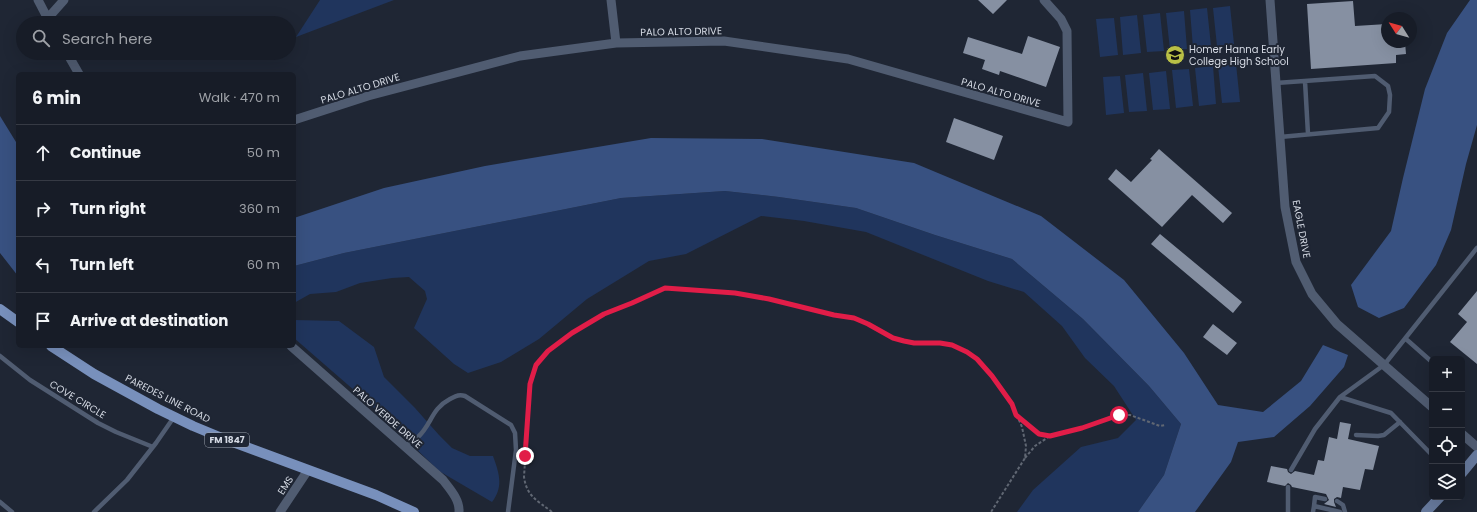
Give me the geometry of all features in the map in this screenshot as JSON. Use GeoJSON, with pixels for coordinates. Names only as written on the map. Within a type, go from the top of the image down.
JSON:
{"type":"FeatureCollection","features":[{"type":"Feature","properties":{"kind":"main road"},"geometry":{"type":"LineString","coordinates":[[0,309],[16,321]]}},
{"type":"Feature","properties":{"kind":"main road","name":"PAREDES LINE ROAD"},"geometry":{"type":"LineString","coordinates":[[54,348],[94,374],[174,417],[222,438],[376,495],[414,512]]}},
{"type":"Feature","properties":{"kind":"main road"},"geometry":{"type":"LineString","coordinates":[[1465,469],[1477,455]]}},
{"type":"Feature","properties":{"kind":"main road"},"geometry":{"type":"LineString","coordinates":[[1426,512],[1437,500]]}},
{"type":"Feature","properties":{"kind":"street"},"geometry":{"type":"LineString","coordinates":[[38,0],[46,16]]}},
{"type":"Feature","properties":{"kind":"street"},"geometry":{"type":"LineString","coordinates":[[53,16],[64,0]]}},
{"type":"Feature","properties":{"kind":"street"},"geometry":{"type":"LineString","coordinates":[[611,0],[616,43]]}},
{"type":"Feature","properties":{"kind":"street","name":"PALO ALTO DRIVE"},"geometry":{"type":"LineString","coordinates":[[296,119],[368,96],[520,56],[616,43],[724,41],[848,59],[1068,122],[1067,31],[1061,19],[1044,0]]}},
{"type":"Feature","properties":{"kind":"street","name":"EAGLE DRIVE"},"geometry":{"type":"LineString","coordinates":[[1270,0],[1285,207],[1296,262],[1312,294],[1337,324],[1429,404]]}},
{"type":"Feature","properties":{"kind":"street"},"geometry":{"type":"LineString","coordinates":[[71,60],[78,72]]}},
{"type":"Feature","properties":{"kind":"street","name":"PALO VERDE DRIVE"},"geometry":{"type":"LineString","coordinates":[[293,348],[443,480],[455,496],[460,506],[459,512]]}},
{"type":"Feature","properties":{"kind":"street"},"geometry":{"type":"LineString","coordinates":[[1465,437],[1477,447]]}},
{"type":"Feature","properties":{"kind":"street","name":"EMS"},"geometry":{"type":"LineString","coordinates":[[280,512],[308,470]]}},
{"type":"Feature","properties":{"kind":"lane"},"geometry":{"type":"LineString","coordinates":[[1276,83],[1376,76],[1388,86],[1390,95],[1389,112],[1378,128],[1280,137]]}},
{"type":"Feature","properties":{"kind":"lane"},"geometry":{"type":"LineString","coordinates":[[1305,81],[1308,134]]}},
{"type":"Feature","properties":{"kind":"lane"},"geometry":{"type":"LineString","coordinates":[[1291,470],[1315,429],[1340,397],[1384,365],[1477,248]]}},
{"type":"Feature","properties":{"kind":"lane"},"geometry":{"type":"LineString","coordinates":[[1406,339],[1429,359]]}},
{"type":"Feature","properties":{"kind":"lane","name":"COVE CIRCLE"},"geometry":{"type":"LineString","coordinates":[[0,356],[30,380],[98,422],[116,432],[153,447]]}},
{"type":"Feature","properties":{"kind":"lane"},"geometry":{"type":"LineString","coordinates":[[405,446],[418,438],[426,428],[431,417],[442,404],[459,394],[465,396],[511,425],[515,433],[516,450],[508,512]]}},
{"type":"Feature","properties":{"kind":"lane"},"geometry":{"type":"LineString","coordinates":[[1340,397],[1391,413],[1429,453]]}},
{"type":"Feature","properties":{"kind":"lane"},"geometry":{"type":"LineString","coordinates":[[94,512],[127,480],[174,417]]}},
{"type":"Feature","properties":{"kind":"lane"},"geometry":{"type":"LineString","coordinates":[[1356,435],[1384,435],[1400,422]]}},
{"type":"Feature","properties":{"kind":"lane"},"geometry":{"type":"LineString","coordinates":[[1288,487],[1288,512]]}},
{"type":"Feature","properties":{"kind":"lane"},"geometry":{"type":"LineString","coordinates":[[1313,512],[1315,497],[1325,499]]}},
{"type":"Feature","properties":{"kind":"lane"},"geometry":{"type":"LineString","coordinates":[[1338,501],[1343,505],[1345,512]]}},
{"type":"Feature","properties":{"kind":"lane"},"geometry":{"type":"LineString","coordinates":[[0,502],[12,512]]}},
{"type":"Feature","properties":{"kind":"lane"},"geometry":{"type":"LineString","coordinates":[[1314,506],[1340,512]]}},
{"type":"Feature","properties":{"kind":"path"},"geometry":{"type":"LineString","coordinates":[[552,512],[530,495],[526,488],[524,477],[528,393],[536,365],[548,351],[590,321],[665,288],[735,293],[769,299],[834,315],[854,318],[893,338],[904,341],[952,345],[967,352],[977,359],[1008,398],[1022,427],[1026,446],[1025,458]]}},
{"type":"Feature","properties":{"kind":"path"},"geometry":{"type":"LineString","coordinates":[[1016,415],[1039,434],[1050,436]]}},
{"type":"Feature","properties":{"kind":"path"},"geometry":{"type":"LineString","coordinates":[[991,512],[1025,458],[1035,446],[1050,436],[1082,428],[1119,415],[1130,415],[1160,426],[1165,424]]}},
{"type":"Feature","properties":{"kind":"shaded area"},"geometry":{"type":"Polygon","coordinates":[[[320,0],[394,0],[296,37],[320,0]]]}},
{"type":"Feature","properties":{"kind":"shaded area"},"geometry":{"type":"Polygon","coordinates":[[[1470,0],[1477,0],[1477,125],[1466,164],[1451,230],[1436,265],[1404,308],[1379,318],[1358,307],[1351,285],[1391,231],[1425,89],[1447,33],[1470,0]]]}},
{"type":"Feature","properties":{"kind":"shaded area"},"geometry":{"type":"Polygon","coordinates":[[[1230,6],[1234,44],[1217,46],[1213,8],[1230,6]]]}},
{"type":"Feature","properties":{"kind":"shaded area"},"geometry":{"type":"Polygon","coordinates":[[[1207,8],[1211,46],[1193,48],[1190,10],[1207,8]]]}},
{"type":"Feature","properties":{"kind":"shaded area"},"geometry":{"type":"Polygon","coordinates":[[[1184,11],[1187,49],[1170,50],[1166,13],[1184,11]]]}},
{"type":"Feature","properties":{"kind":"shaded area"},"geometry":{"type":"Polygon","coordinates":[[[1160,13],[1164,51],[1147,52],[1143,15],[1160,13]]]}},
{"type":"Feature","properties":{"kind":"shaded area"},"geometry":{"type":"Polygon","coordinates":[[[1137,15],[1141,53],[1123,55],[1120,17],[1137,15]]]}},
{"type":"Feature","properties":{"kind":"shaded area"},"geometry":{"type":"Polygon","coordinates":[[[1114,18],[1118,55],[1100,57],[1096,19],[1114,18]]]}},
{"type":"Feature","properties":{"kind":"shaded area"},"geometry":{"type":"Polygon","coordinates":[[[1236,64],[1240,102],[1222,103],[1218,66],[1236,64]]]}},
{"type":"Feature","properties":{"kind":"shaded area"},"geometry":{"type":"Polygon","coordinates":[[[1213,66],[1216,104],[1199,106],[1195,68],[1213,66]]]}},
{"type":"Feature","properties":{"kind":"shaded area"},"geometry":{"type":"Polygon","coordinates":[[[1189,69],[1193,106],[1176,108],[1172,70],[1189,69]]]}},
{"type":"Feature","properties":{"kind":"shaded area"},"geometry":{"type":"Polygon","coordinates":[[[1166,71],[1170,109],[1153,110],[1149,73],[1166,71]]]}},
{"type":"Feature","properties":{"kind":"shaded area"},"geometry":{"type":"Polygon","coordinates":[[[1143,73],[1147,111],[1129,112],[1125,75],[1143,73]]]}},
{"type":"Feature","properties":{"kind":"shaded area"},"geometry":{"type":"Polygon","coordinates":[[[1120,76],[1124,113],[1106,115],[1103,77],[1120,76]]]}},
{"type":"Feature","properties":{"kind":"shaded area"},"geometry":{"type":"Polygon","coordinates":[[[0,116],[16,142],[16,273],[0,253],[0,116]]]}},
{"type":"Feature","properties":{"kind":"shaded area"},"geometry":{"type":"Polygon","coordinates":[[[651,138],[762,139],[914,163],[1041,216],[1124,280],[1184,353],[1218,405],[1263,412],[1301,381],[1323,345],[1348,355],[1344,367],[1310,406],[1274,437],[1238,442],[1231,462],[1195,512],[1138,512],[1164,475],[1181,424],[1149,386],[1083,319],[1012,259],[856,208],[725,191],[621,198],[344,253],[296,265],[296,217],[384,188],[485,166],[651,138]]]}},
{"type":"Feature","properties":{"kind":"shaded area"},"geometry":{"type":"Polygon","coordinates":[[[725,191],[856,208],[1012,259],[1083,319],[1149,386],[1181,424],[1164,475],[1138,512],[1017,512],[1033,490],[1081,447],[1118,438],[1136,420],[1114,386],[1085,358],[1062,326],[1024,292],[988,281],[866,232],[804,221],[761,216],[686,254],[649,261],[587,299],[539,339],[501,362],[468,373],[454,364],[414,328],[427,299],[425,291],[409,277],[360,283],[336,292],[310,294],[296,302],[296,265],[344,253],[621,198],[725,191]]]}},
{"type":"Feature","properties":{"kind":"shaded area"},"geometry":{"type":"Polygon","coordinates":[[[296,320],[339,321],[374,347],[384,377],[452,448],[470,456],[493,456],[497,468],[499,485],[496,496],[492,502],[439,471],[370,404],[296,340],[296,320]]]}},
{"type":"Feature","properties":{"kind":"building"},"geometry":{"type":"Polygon","coordinates":[[[978,0],[1007,0],[993,14],[978,0]]]}},
{"type":"Feature","properties":{"kind":"building"},"geometry":{"type":"Polygon","coordinates":[[[1353,1],[1355,26],[1381,24],[1381,48],[1406,48],[1406,54],[1396,55],[1396,63],[1311,69],[1307,4],[1353,1]]]}},
{"type":"Feature","properties":{"kind":"building"},"geometry":{"type":"Polygon","coordinates":[[[1028,36],[1060,47],[1046,87],[1000,71],[999,75],[982,69],[985,60],[963,53],[968,37],[1022,54],[1028,36]]]}},
{"type":"Feature","properties":{"kind":"building"},"geometry":{"type":"Polygon","coordinates":[[[954,118],[1003,136],[994,160],[946,142],[954,118]]]}},
{"type":"Feature","properties":{"kind":"building"},"geometry":{"type":"Polygon","coordinates":[[[1159,149],[1232,213],[1223,223],[1192,195],[1162,227],[1108,179],[1116,169],[1131,182],[1152,160],[1150,159],[1159,149]]]}},
{"type":"Feature","properties":{"kind":"building"},"geometry":{"type":"Polygon","coordinates":[[[1160,234],[1242,302],[1233,313],[1151,244],[1160,234]]]}},
{"type":"Feature","properties":{"kind":"building"},"geometry":{"type":"Polygon","coordinates":[[[1477,291],[1477,364],[1450,342],[1467,322],[1458,314],[1477,291]]]}},
{"type":"Feature","properties":{"kind":"building"},"geometry":{"type":"Polygon","coordinates":[[[1213,324],[1237,343],[1227,355],[1203,337],[1213,324]]]}},
{"type":"Feature","properties":{"kind":"building"},"geometry":{"type":"Polygon","coordinates":[[[1340,422],[1351,424],[1348,439],[1379,446],[1373,470],[1365,469],[1360,490],[1343,487],[1341,498],[1337,497],[1334,499],[1336,507],[1324,504],[1329,500],[1326,494],[1292,487],[1288,483],[1285,486],[1267,482],[1271,466],[1287,469],[1291,474],[1295,471],[1314,475],[1318,460],[1324,461],[1329,437],[1337,439],[1340,422]]]}},
{"type":"Feature","properties":{"kind":"place","name":"Homer Hanna Early College High School"},"geometry":{"type":"Point","coordinates":[1175,55]}},
{"type":"Feature","properties":{"kind":"route"},"geometry":{"type":"LineString","coordinates":[[525,456],[528,393],[536,365],[548,351],[590,321],[665,288],[717,291],[769,299],[793,306],[854,318],[893,338],[904,341],[952,345],[967,352],[977,359],[992,376],[1012,404],[1016,415],[1039,434],[1050,436],[1106,421],[1119,415]]}}]}
